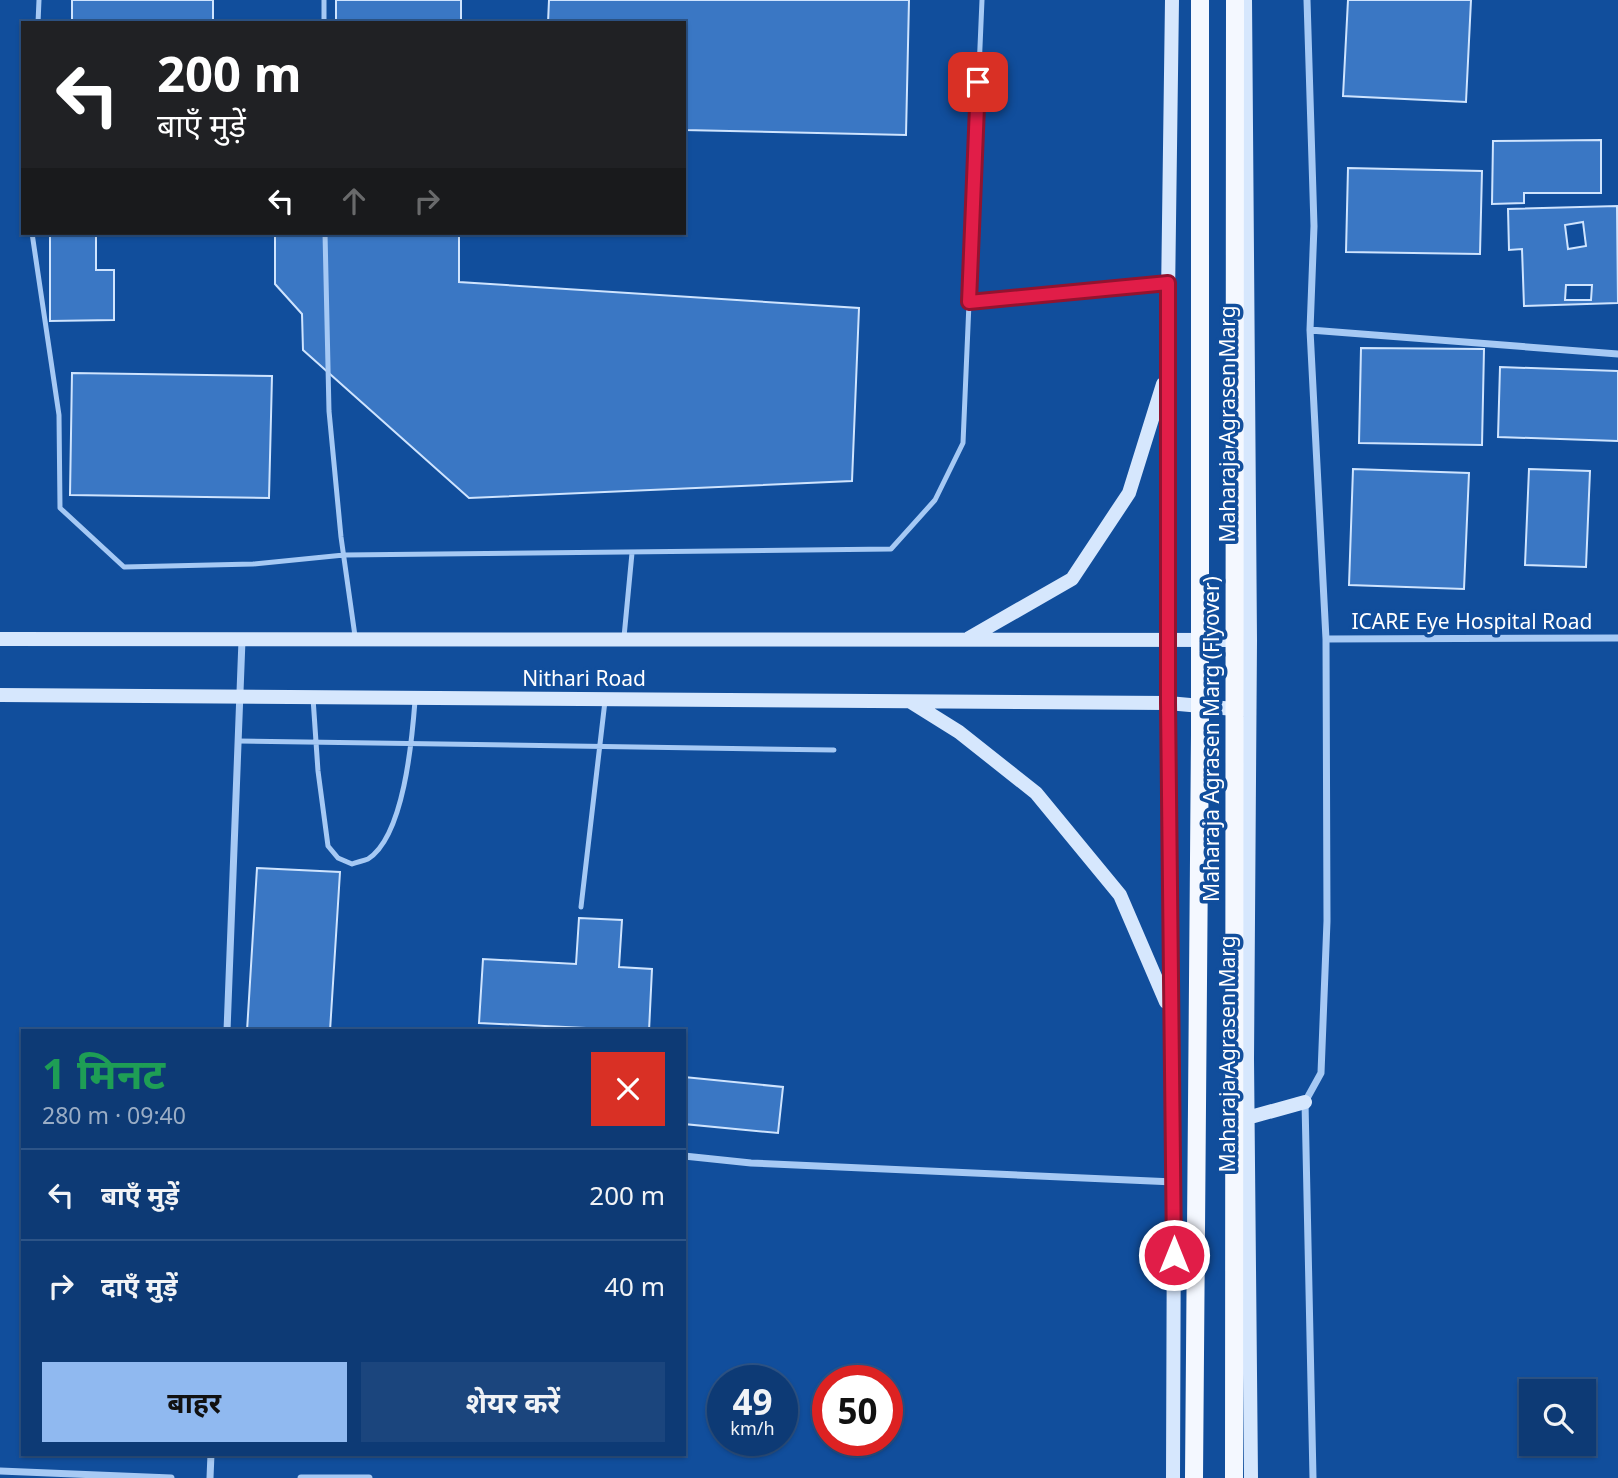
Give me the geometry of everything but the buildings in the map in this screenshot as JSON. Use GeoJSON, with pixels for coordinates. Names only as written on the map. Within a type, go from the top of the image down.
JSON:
{"type":"FeatureCollection","features":[{"type":"Feature","properties":{"kind":"main road"},"geometry":{"type":"LineString","coordinates":[[1172,0],[1167,371],[1170,1010],[1174,1182],[1173,1478]]}},
{"type":"Feature","properties":{"kind":"main road","name":"Maharaja Agrasen Marg (Flyover)"},"geometry":{"type":"LineString","coordinates":[[1194,1478],[1200,749],[1199,0]]}},
{"type":"Feature","properties":{"kind":"main road","name":"Maharaja Agrasen Marg (Flyover)"},"geometry":{"type":"LineString","coordinates":[[1234,1478],[1235,0]]}},
{"type":"Feature","properties":{"kind":"main road","name":"Maharaja Agrasen Marg"},"geometry":{"type":"LineString","coordinates":[[1245,0],[1250,640],[1247,1118],[1251,1478]]}},
{"type":"Feature","properties":{"kind":"main road"},"geometry":{"type":"LineString","coordinates":[[968,639],[1072,579],[1129,493],[1167,371]]}},
{"type":"Feature","properties":{"kind":"main road"},"geometry":{"type":"LineString","coordinates":[[0,639],[1250,640]]}},
{"type":"Feature","properties":{"kind":"main road","name":"Nithari Road"},"geometry":{"type":"LineString","coordinates":[[0,695],[1168,703],[1250,711]]}},
{"type":"Feature","properties":{"kind":"main road"},"geometry":{"type":"LineString","coordinates":[[909,701],[960,732],[1036,793],[1120,895],[1170,1010]]}},
{"type":"Feature","properties":{"kind":"main road"},"geometry":{"type":"LineString","coordinates":[[1247,1118],[1305,1102]]}},
{"type":"Feature","properties":{"kind":"street"},"geometry":{"type":"LineString","coordinates":[[1307,0],[1314,226],[1310,330],[1326,639],[1326,921],[1321,1073],[1305,1102],[1312,1478]]}},
{"type":"Feature","properties":{"kind":"street"},"geometry":{"type":"LineString","coordinates":[[1310,330],[1618,354]]}},
{"type":"Feature","properties":{"kind":"street","name":"ICARE Eye Hospital Road"},"geometry":{"type":"LineString","coordinates":[[1326,639],[1618,638]]}},
{"type":"Feature","properties":{"kind":"street"},"geometry":{"type":"LineString","coordinates":[[227,1029],[242,639]]}},
{"type":"Feature","properties":{"kind":"street"},"geometry":{"type":"LineString","coordinates":[[686,1156],[751,1163],[1174,1182]]}},
{"type":"Feature","properties":{"kind":"street"},"geometry":{"type":"LineString","coordinates":[[210,1478],[211,1456]]}},
{"type":"Feature","properties":{"kind":"street"},"geometry":{"type":"LineString","coordinates":[[0,1471],[171,1478]]}},
{"type":"Feature","properties":{"kind":"street"},"geometry":{"type":"LineString","coordinates":[[301,1478],[369,1478]]}},
{"type":"Feature","properties":{"kind":"lane"},"geometry":{"type":"LineString","coordinates":[[37,21],[39,0]]}},
{"type":"Feature","properties":{"kind":"lane"},"geometry":{"type":"LineString","coordinates":[[324,0],[324,21]]}},
{"type":"Feature","properties":{"kind":"lane"},"geometry":{"type":"LineString","coordinates":[[32,235],[59,415],[60,508],[124,567],[253,564],[344,555],[891,549],[935,500],[963,443],[982,0]]}},
{"type":"Feature","properties":{"kind":"lane"},"geometry":{"type":"LineString","coordinates":[[326,235],[329,411],[355,639]]}},
{"type":"Feature","properties":{"kind":"lane"},"geometry":{"type":"LineString","coordinates":[[969,302],[1168,283]]}},
{"type":"Feature","properties":{"kind":"lane"},"geometry":{"type":"LineString","coordinates":[[624,640],[632,552]]}},
{"type":"Feature","properties":{"kind":"lane"},"geometry":{"type":"LineString","coordinates":[[313,697],[328,846],[338,858],[352,864],[368,859],[393,825],[412,744],[415,698]]}},
{"type":"Feature","properties":{"kind":"lane"},"geometry":{"type":"LineString","coordinates":[[581,907],[605,699]]}},
{"type":"Feature","properties":{"kind":"lane"},"geometry":{"type":"LineString","coordinates":[[238,741],[834,750]]}},
{"type":"Feature","properties":{"kind":"route"},"geometry":{"type":"LineString","coordinates":[[978,82],[969,302],[1168,283],[1168,703],[1174,1255]]}}]}
